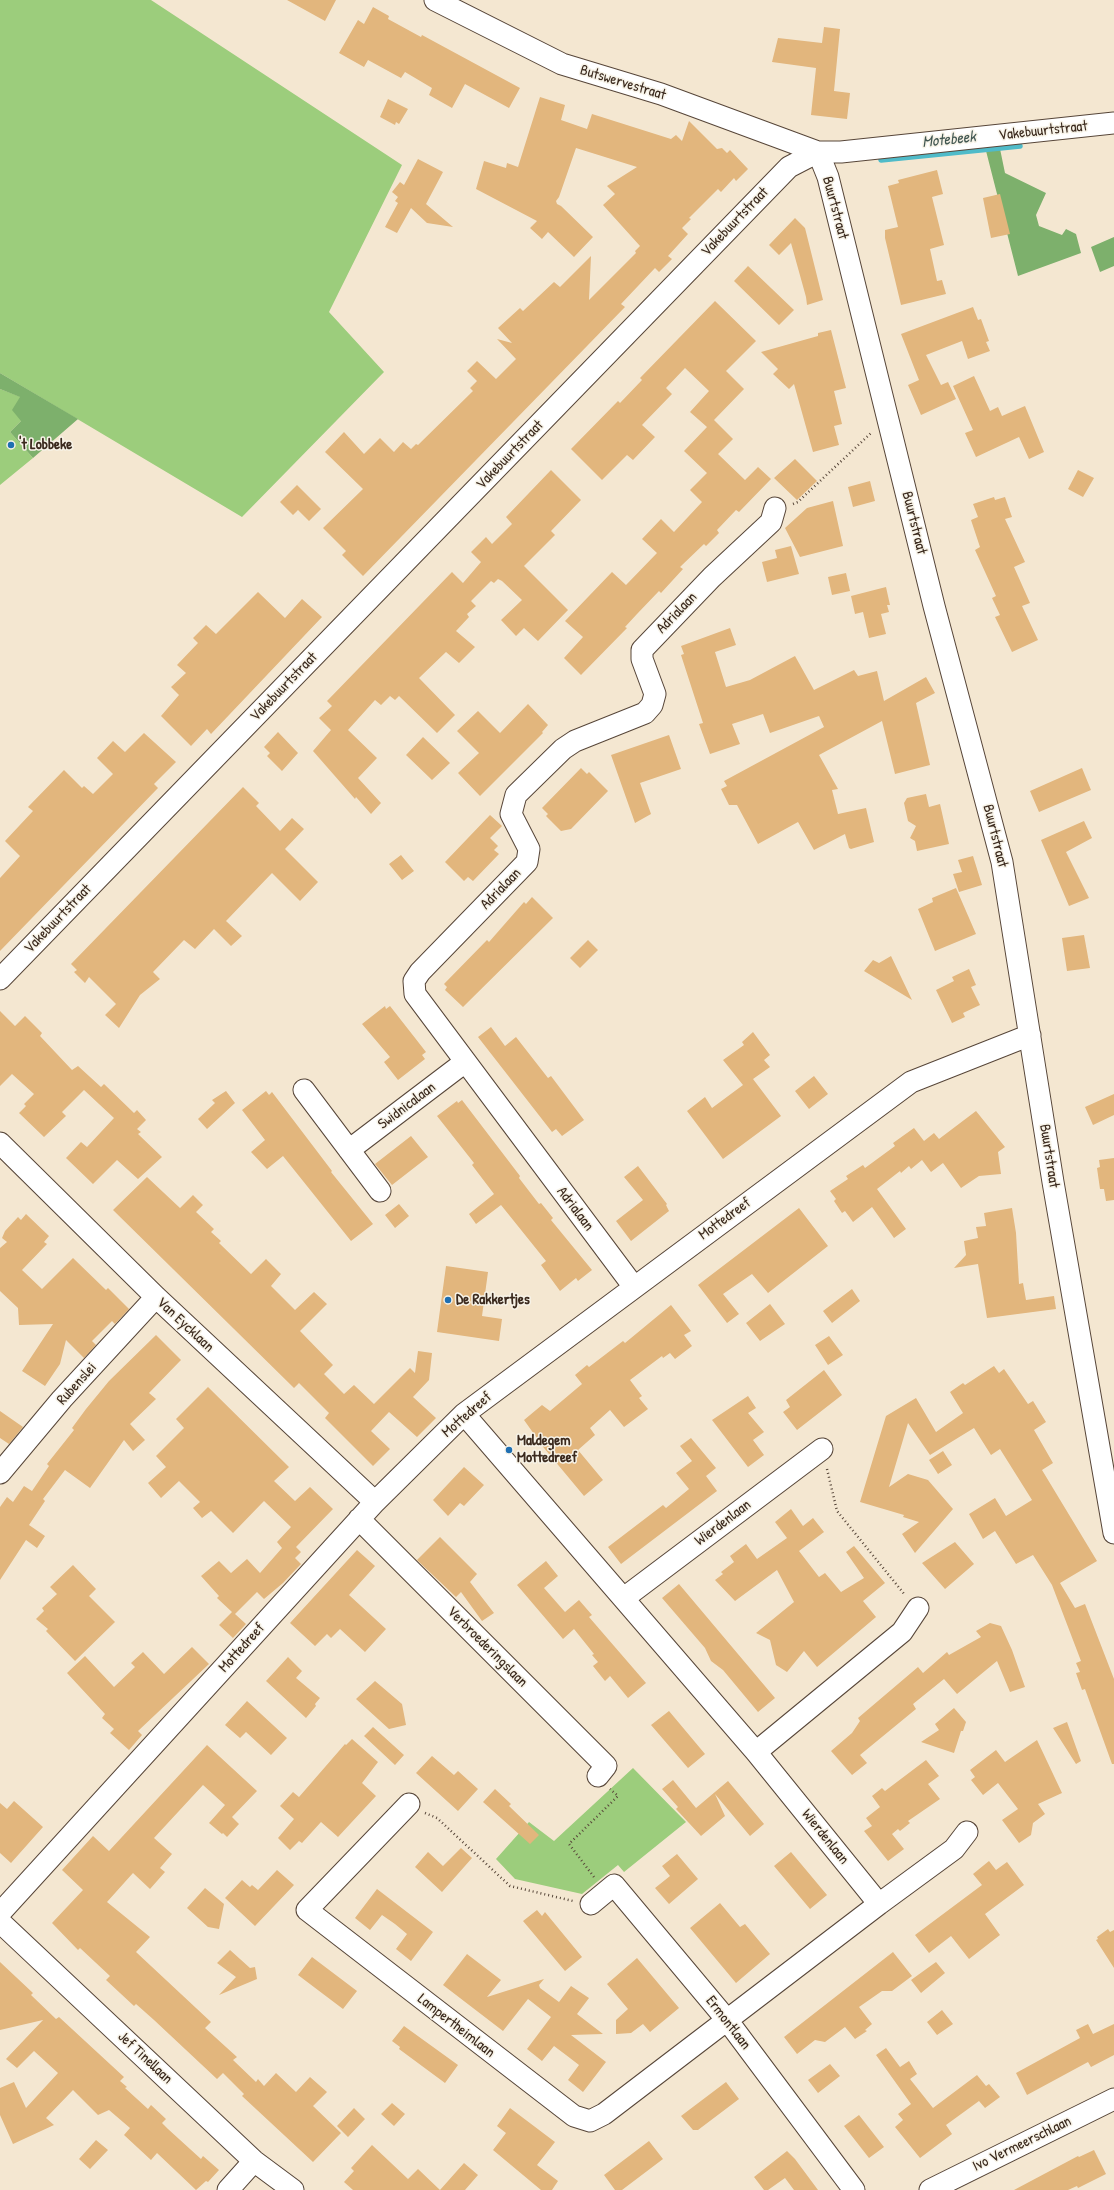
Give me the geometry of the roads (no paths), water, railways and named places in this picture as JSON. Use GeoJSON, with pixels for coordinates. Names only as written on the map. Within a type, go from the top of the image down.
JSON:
{"type":"FeatureCollection","features":[{"type":"Feature","properties":{"kind":"street","name":"Butswervestraat"},"geometry":{"type":"LineString","coordinates":[[434,0],[562,64],[661,94],[818,152]]}},
{"type":"Feature","properties":{"kind":"street","name":"Vakebuurtstraat"},"geometry":{"type":"LineString","coordinates":[[0,979],[789,167],[818,152],[841,152],[1110,128]]}},
{"type":"Feature","properties":{"kind":"street","name":"Buurtstraat"},"geometry":{"type":"LineString","coordinates":[[818,152],[828,177],[934,606],[1002,862],[1114,1533]]}},
{"type":"Feature","properties":{"kind":"street","name":"Adrialaan"},"geometry":{"type":"LineString","coordinates":[[634,1287],[415,994],[414,981],[420,972],[527,862],[528,849],[511,814],[516,796],[563,749],[575,741],[645,713],[652,705],[655,694],[642,659],[642,650],[712,577],[771,522],[775,508]]}},
{"type":"Feature","properties":{"kind":"street","name":"Mottedreef"},"geometry":{"type":"LineString","coordinates":[[0,1913],[359,1519],[464,1414],[911,1082],[1030,1036]]}},
{"type":"Feature","properties":{"kind":"street","name":"Swidnicalaan"},"geometry":{"type":"LineString","coordinates":[[349,1150],[465,1062]]}},
{"type":"Feature","properties":{"kind":"street"},"geometry":{"type":"LineString","coordinates":[[304,1090],[380,1191]]}},
{"type":"Feature","properties":{"kind":"street","name":"Van Eycklaan"},"geometry":{"type":"LineString","coordinates":[[0,1143],[156,1298],[375,1502]]}},
{"type":"Feature","properties":{"kind":"street","name":"Rubenslei"},"geometry":{"type":"LineString","coordinates":[[0,1473],[62,1399],[156,1298]]}},
{"type":"Feature","properties":{"kind":"street","name":"Wierdenlaan"},"geometry":{"type":"LineString","coordinates":[[464,1414],[756,1752],[880,1904]]}},
{"type":"Feature","properties":{"kind":"street","name":"Wierdenlaan"},"geometry":{"type":"LineString","coordinates":[[624,1598],[822,1449]]}},
{"type":"Feature","properties":{"kind":"street","name":"Verbroederingslaan"},"geometry":{"type":"LineString","coordinates":[[359,1519],[606,1766],[598,1776]]}},
{"type":"Feature","properties":{"kind":"street"},"geometry":{"type":"LineString","coordinates":[[756,1752],[902,1632],[918,1608]]}},
{"type":"Feature","properties":{"kind":"street","name":"Lampertheimlaan"},"geometry":{"type":"LineString","coordinates":[[409,1804],[307,1910],[574,2116],[590,2121],[604,2114],[727,2020]]}},
{"type":"Feature","properties":{"kind":"street"},"geometry":{"type":"LineString","coordinates":[[727,2020],[954,1849],[967,1832]]}},
{"type":"Feature","properties":{"kind":"street","name":"Ermontlaan"},"geometry":{"type":"LineString","coordinates":[[598,1898],[614,1885],[727,2020],[854,2190]]}},
{"type":"Feature","properties":{"kind":"street","name":"Jef Tinellaan"},"geometry":{"type":"LineString","coordinates":[[0,1922],[254,2161],[293,2190]]}},
{"type":"Feature","properties":{"kind":"street","name":"Ivo Vermeerschlaan"},"geometry":{"type":"LineString","coordinates":[[930,2190],[1114,2099]]}},
{"type":"Feature","properties":{"kind":"street"},"geometry":{"type":"LineString","coordinates":[[228,2190],[254,2161]]}},
{"type":"Feature","properties":{"kind":"waterway","name":"Motebeek"},"geometry":{"type":"LineString","coordinates":[[881,160],[1020,146]]}},
{"type":"Feature","properties":{"kind":"place","name":"'t Lobbeke"},"geometry":{"type":"Point","coordinates":[11,445]}},
{"type":"Feature","properties":{"kind":"place","name":"De Rakkertjes"},"geometry":{"type":"Point","coordinates":[448,1300]}},
{"type":"Feature","properties":{"kind":"place","name":"Maldegem Mottedreef"},"geometry":{"type":"Point","coordinates":[509,1450]}}]}
